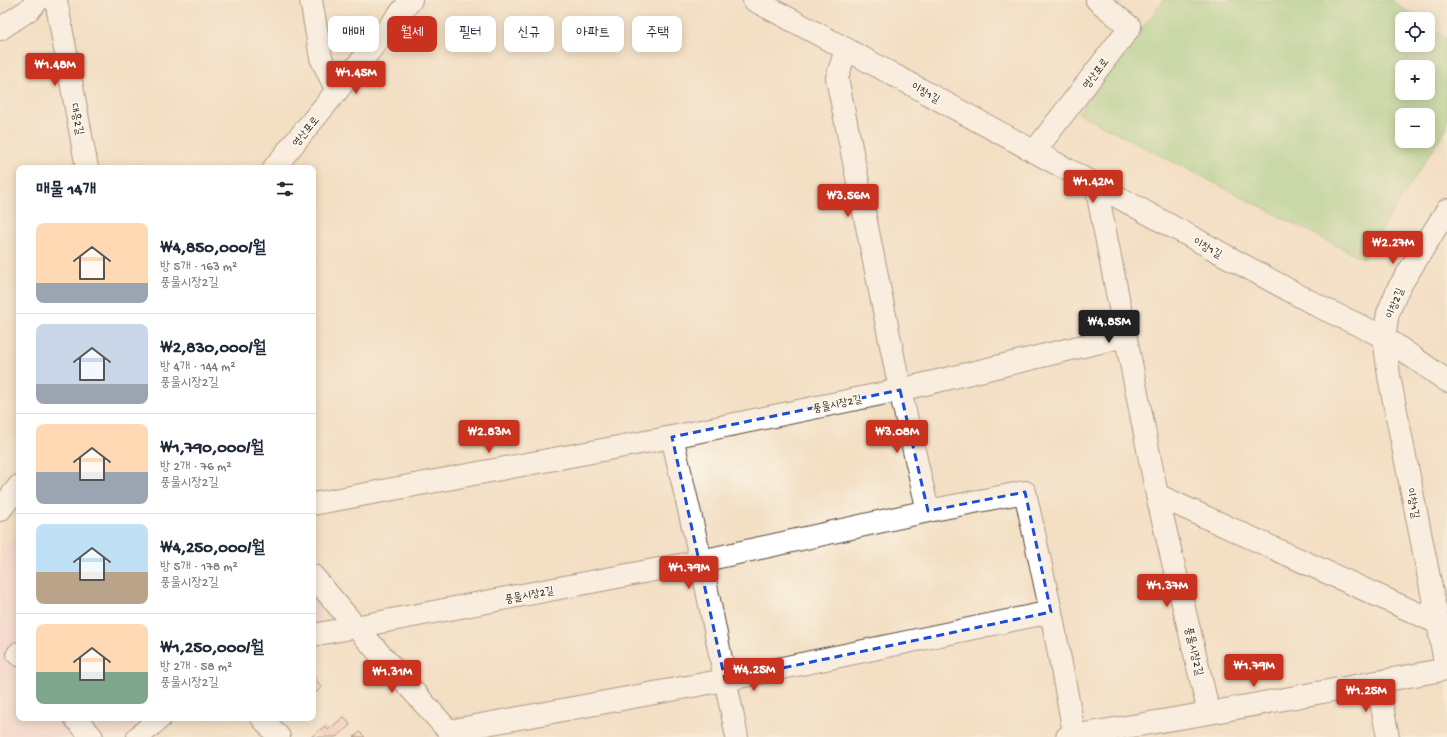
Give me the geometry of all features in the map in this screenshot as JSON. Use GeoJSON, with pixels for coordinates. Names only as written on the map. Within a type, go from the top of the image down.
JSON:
{"type":"FeatureCollection","features":[{"type":"Feature","properties":{"kind":"street"},"geometry":{"type":"LineString","coordinates":[[0,29],[30,9],[38,0]]}},
{"type":"Feature","properties":{"kind":"street","name":"대흥2길"},"geometry":{"type":"LineString","coordinates":[[56,0],[87,165]]}},
{"type":"Feature","properties":{"kind":"street"},"geometry":{"type":"LineString","coordinates":[[311,0],[321,58],[337,91]]}},
{"type":"Feature","properties":{"kind":"street","name":"영산포로"},"geometry":{"type":"LineString","coordinates":[[276,165],[411,0]]}},
{"type":"Feature","properties":{"kind":"street","name":"이창1길"},"geometry":{"type":"LineString","coordinates":[[754,0],[846,48],[1096,186],[1320,307],[1384,337],[1447,381]]}},
{"type":"Feature","properties":{"kind":"street","name":"영산포로"},"geometry":{"type":"LineString","coordinates":[[1034,152],[1130,27],[1097,0]]}},
{"type":"Feature","properties":{"kind":"street"},"geometry":{"type":"LineString","coordinates":[[846,48],[837,78],[900,390],[928,511]]}},
{"type":"Feature","properties":{"kind":"street"},"geometry":{"type":"LineString","coordinates":[[1096,186],[1157,495],[1438,623]]}},
{"type":"Feature","properties":{"kind":"street","name":"이창2길"},"geometry":{"type":"LineString","coordinates":[[1384,337],[1388,313],[1398,289],[1447,210]]}},
{"type":"Feature","properties":{"kind":"street","name":"풍물시장2길"},"geometry":{"type":"LineString","coordinates":[[316,503],[672,437],[900,390],[1125,336]]}},
{"type":"Feature","properties":{"kind":"street","name":"이창1길"},"geometry":{"type":"LineString","coordinates":[[1384,337],[1389,376],[1446,669]]}},
{"type":"Feature","properties":{"kind":"street"},"geometry":{"type":"LineString","coordinates":[[672,437],[737,737]]}},
{"type":"Feature","properties":{"kind":"street"},"geometry":{"type":"LineString","coordinates":[[0,510],[16,490]]}},
{"type":"Feature","properties":{"kind":"street","name":"풍물시장2길"},"geometry":{"type":"LineString","coordinates":[[316,634],[700,561],[928,511],[1025,492],[1051,612],[1072,736],[1210,713],[1446,669]]}},
{"type":"Feature","properties":{"kind":"street","name":"풍물시장2길"},"geometry":{"type":"LineString","coordinates":[[1157,495],[1210,713]]}},
{"type":"Feature","properties":{"kind":"street"},"geometry":{"type":"LineString","coordinates":[[316,580],[451,734],[725,680],[1051,612]]}},
{"type":"Feature","properties":{"kind":"street"},"geometry":{"type":"LineString","coordinates":[[1377,682],[1388,737]]}},
{"type":"Feature","properties":{"kind":"street"},"geometry":{"type":"LineString","coordinates":[[78,721],[92,737]]}},
{"type":"Feature","properties":{"kind":"street"},"geometry":{"type":"LineString","coordinates":[[138,737],[157,721]]}},
{"type":"Feature","properties":{"kind":"street"},"geometry":{"type":"LineString","coordinates":[[265,721],[279,737]]}},
{"type":"Feature","properties":{"kind":"highlighted area"},"geometry":{"type":"Polygon","coordinates":[[[900,390],[928,511],[1025,492],[1051,612],[725,680],[672,437],[900,390]]]}},
{"type":"Feature","properties":{"kind":"shaded area"},"geometry":{"type":"Polygon","coordinates":[[[16,534],[16,721],[141,721],[123,737],[0,737],[0,553],[16,534]]]}},
{"type":"Feature","properties":{"kind":"shaded area"},"geometry":{"type":"Polygon","coordinates":[[[316,594],[320,599],[320,621],[316,622],[316,594]]]}},
{"type":"Feature","properties":{"kind":"green space"},"geometry":{"type":"Polygon","coordinates":[[[1164,0],[1391,0],[1408,12],[1395,12],[1395,52],[1435,52],[1435,31],[1447,39],[1447,127],[1435,146],[1435,108],[1395,108],[1395,148],[1434,148],[1363,259],[1078,113],[1164,0]]]}},
{"type":"Feature","properties":{"kind":"building"},"geometry":{"type":"Polygon","coordinates":[[[316,680],[322,687],[316,692],[316,680]]]}},
{"type":"Feature","properties":{"kind":"building"},"geometry":{"type":"Polygon","coordinates":[[[344,717],[350,725],[336,737],[311,737],[325,726],[328,730],[344,717]]]}},
{"type":"Feature","properties":{"kind":"building"},"geometry":{"type":"Polygon","coordinates":[[[360,732],[365,737],[354,737],[360,732]]]}}]}
